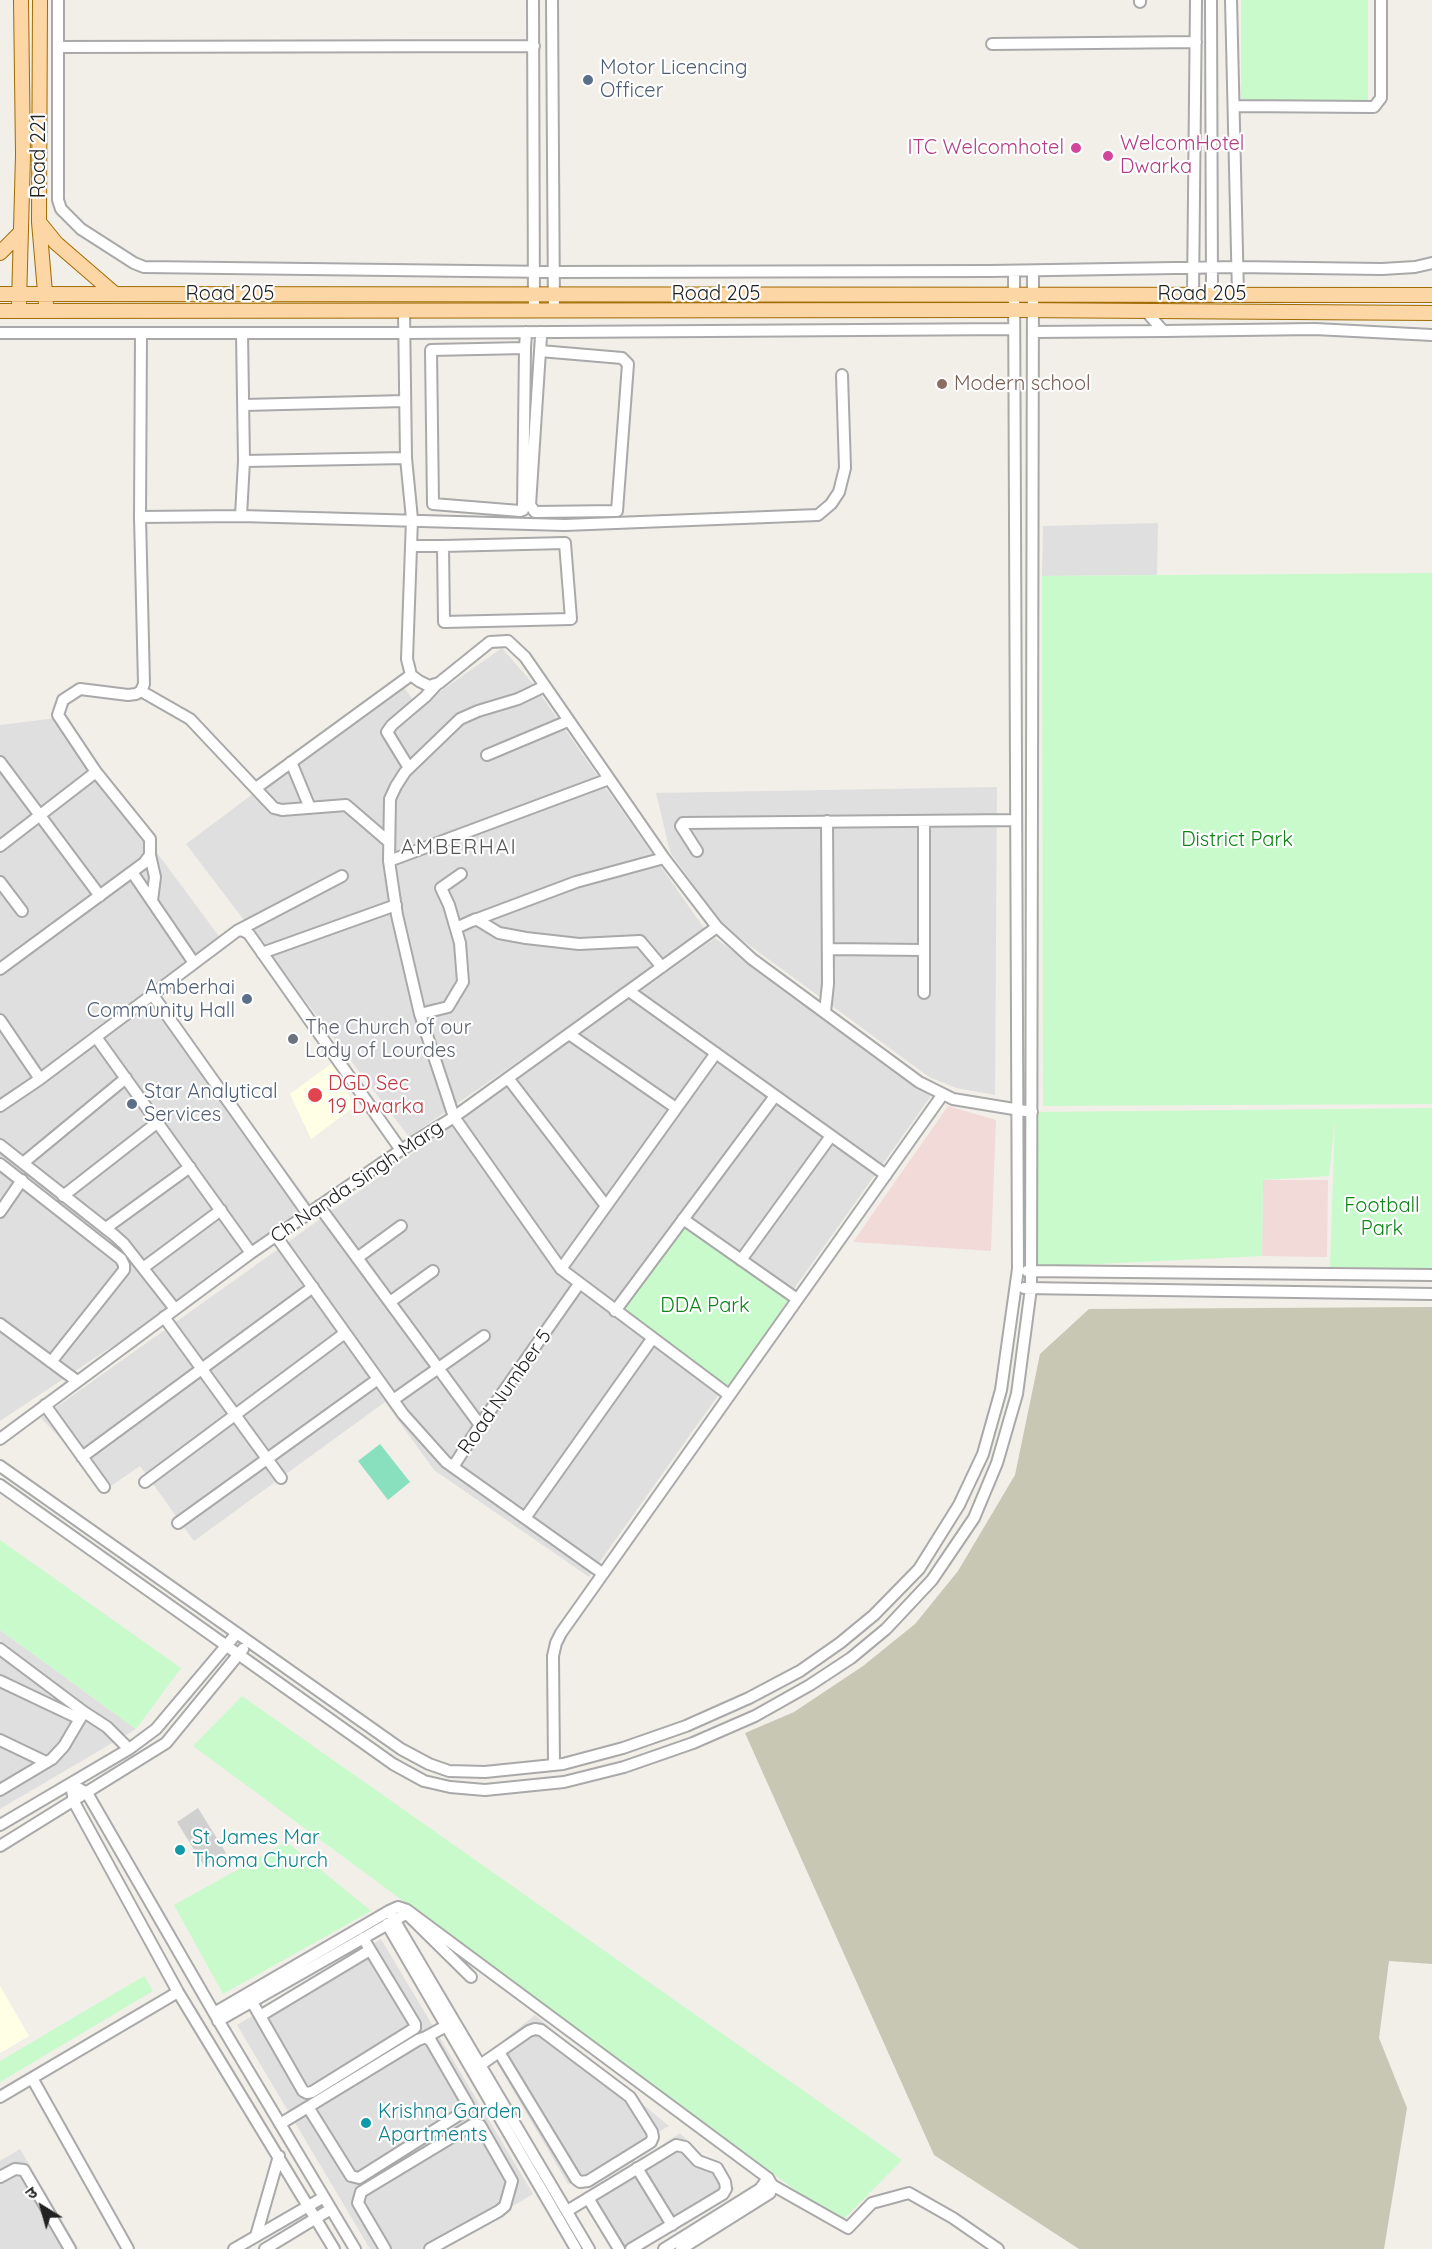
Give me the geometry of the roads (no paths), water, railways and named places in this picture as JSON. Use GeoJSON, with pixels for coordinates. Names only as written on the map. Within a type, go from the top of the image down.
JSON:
{"type":"FeatureCollection","features":[{"type":"Feature","properties":{"kind":"main road","name":"Road 221"},"geometry":{"type":"LineString","coordinates":[[20,311],[21,0]]}},
{"type":"Feature","properties":{"kind":"main road","name":"Road 221"},"geometry":{"type":"LineString","coordinates":[[40,0],[39,222],[47,311]]}},
{"type":"Feature","properties":{"kind":"main road"},"geometry":{"type":"LineString","coordinates":[[39,222],[56,243],[115,294]]}},
{"type":"Feature","properties":{"kind":"main road"},"geometry":{"type":"LineString","coordinates":[[0,253],[20,233]]}},
{"type":"Feature","properties":{"kind":"main road","name":"Road 205"},"geometry":{"type":"LineString","coordinates":[[0,294],[1432,294]]}},
{"type":"Feature","properties":{"kind":"main road","name":"Road 205"},"geometry":{"type":"LineString","coordinates":[[0,311],[1013,310],[1429,314]]}},
{"type":"Feature","properties":{"kind":"street"},"geometry":{"type":"LineString","coordinates":[[58,0],[58,200],[69,219],[81,229],[144,267],[553,272],[1033,271],[1212,267],[1382,269],[1415,267],[1432,263]]}},
{"type":"Feature","properties":{"kind":"street"},"geometry":{"type":"LineString","coordinates":[[533,0],[534,311]]}},
{"type":"Feature","properties":{"kind":"street"},"geometry":{"type":"LineString","coordinates":[[552,0],[554,311]]}},
{"type":"Feature","properties":{"kind":"street"},"geometry":{"type":"LineString","coordinates":[[1193,294],[1196,0]]}},
{"type":"Feature","properties":{"kind":"street"},"geometry":{"type":"LineString","coordinates":[[1211,0],[1212,294]]}},
{"type":"Feature","properties":{"kind":"street"},"geometry":{"type":"LineString","coordinates":[[1231,0],[1238,294]]}},
{"type":"Feature","properties":{"kind":"street"},"geometry":{"type":"LineString","coordinates":[[1235,106],[1374,107],[1381,98],[1381,0]]}},
{"type":"Feature","properties":{"kind":"street"},"geometry":{"type":"LineString","coordinates":[[992,44],[1196,42]]}},
{"type":"Feature","properties":{"kind":"street"},"geometry":{"type":"LineString","coordinates":[[58,47],[534,46]]}},
{"type":"Feature","properties":{"kind":"street"},"geometry":{"type":"LineString","coordinates":[[0,1466],[400,1749],[429,1764],[449,1771],[485,1772],[554,1765],[623,1748],[686,1726],[749,1698],[800,1671],[840,1643],[874,1615],[919,1569],[959,1505],[983,1454],[1001,1390],[1018,1269],[1014,271]]}},
{"type":"Feature","properties":{"kind":"street"},"geometry":{"type":"LineString","coordinates":[[0,1485],[393,1764],[424,1781],[450,1787],[486,1790],[564,1782],[624,1767],[693,1743],[754,1716],[801,1690],[851,1658],[877,1636],[932,1580],[974,1518],[997,1463],[1017,1394],[1031,1288],[1033,271]]}},
{"type":"Feature","properties":{"kind":"street"},"geometry":{"type":"LineString","coordinates":[[47,311],[48,332]]}},
{"type":"Feature","properties":{"kind":"street"},"geometry":{"type":"LineString","coordinates":[[404,311],[406,458],[412,519],[407,659],[411,675],[429,686],[437,684]]}},
{"type":"Feature","properties":{"kind":"street"},"geometry":{"type":"LineString","coordinates":[[1146,311],[1162,332]]}},
{"type":"Feature","properties":{"kind":"street"},"geometry":{"type":"LineString","coordinates":[[0,333],[1013,329]]}},
{"type":"Feature","properties":{"kind":"street"},"geometry":{"type":"LineString","coordinates":[[1033,332],[1315,329],[1432,335]]}},
{"type":"Feature","properties":{"kind":"street"},"geometry":{"type":"LineString","coordinates":[[525,348],[431,350],[433,504],[523,510],[526,332]]}},
{"type":"Feature","properties":{"kind":"street"},"geometry":{"type":"LineString","coordinates":[[540,351],[621,358],[628,364],[617,511],[535,512],[530,505],[541,332]]}},
{"type":"Feature","properties":{"kind":"street"},"geometry":{"type":"LineString","coordinates":[[141,333],[140,517],[144,684],[141,691],[128,695],[80,689],[63,700],[58,715],[96,772],[150,839],[150,855],[155,877],[152,901]]}},
{"type":"Feature","properties":{"kind":"street"},"geometry":{"type":"LineString","coordinates":[[242,333],[244,405],[242,516]]}},
{"type":"Feature","properties":{"kind":"street"},"geometry":{"type":"LineString","coordinates":[[140,517],[412,519],[565,525],[818,515],[831,504],[839,492],[845,468],[842,375]]}},
{"type":"Feature","properties":{"kind":"street"},"geometry":{"type":"LineString","coordinates":[[244,405],[405,401]]}},
{"type":"Feature","properties":{"kind":"street"},"geometry":{"type":"LineString","coordinates":[[244,460],[406,458]]}},
{"type":"Feature","properties":{"kind":"street"},"geometry":{"type":"LineString","coordinates":[[411,546],[565,543],[571,619],[444,622],[443,546]]}},
{"type":"Feature","properties":{"kind":"street"},"geometry":{"type":"LineString","coordinates":[[409,768],[387,732],[392,725],[479,649],[490,642],[502,640],[514,645],[664,858],[717,927],[752,959],[919,1082],[953,1099],[1032,1112]]}},
{"type":"Feature","properties":{"kind":"street"},"geometry":{"type":"LineString","coordinates":[[256,788],[411,675]]}},
{"type":"Feature","properties":{"kind":"street"},"geometry":{"type":"LineString","coordinates":[[545,686],[518,699],[460,719],[409,768],[396,786],[390,800],[389,861],[396,905],[420,1014],[454,1117],[561,1269],[729,1395]]}},
{"type":"Feature","properties":{"kind":"street"},"geometry":{"type":"LineString","coordinates":[[141,691],[190,719],[278,810],[346,806],[389,842]]}},
{"type":"Feature","properties":{"kind":"street"},"geometry":{"type":"LineString","coordinates":[[486,755],[568,721]]}},
{"type":"Feature","properties":{"kind":"street"},"geometry":{"type":"LineString","coordinates":[[0,762],[100,896]]}},
{"type":"Feature","properties":{"kind":"street"},"geometry":{"type":"LineString","coordinates":[[291,762],[310,808]]}},
{"type":"Feature","properties":{"kind":"street"},"geometry":{"type":"LineString","coordinates":[[0,846],[96,772]]}},
{"type":"Feature","properties":{"kind":"street"},"geometry":{"type":"LineString","coordinates":[[389,861],[609,780]]}},
{"type":"Feature","properties":{"kind":"street"},"geometry":{"type":"LineString","coordinates":[[697,851],[681,826],[683,823],[1015,820]]}},
{"type":"Feature","properties":{"kind":"street"},"geometry":{"type":"LineString","coordinates":[[825,1012],[828,992],[827,821]]}},
{"type":"Feature","properties":{"kind":"street"},"geometry":{"type":"LineString","coordinates":[[924,821],[924,993]]}},
{"type":"Feature","properties":{"kind":"street"},"geometry":{"type":"LineString","coordinates":[[0,969],[144,863],[150,855]]}},
{"type":"Feature","properties":{"kind":"street"},"geometry":{"type":"LineString","coordinates":[[456,928],[576,882],[664,858]]}},
{"type":"Feature","properties":{"kind":"street"},"geometry":{"type":"LineString","coordinates":[[132,872],[194,963]]}},
{"type":"Feature","properties":{"kind":"street"},"geometry":{"type":"LineString","coordinates":[[420,1014],[448,1007],[463,982],[460,943],[449,904],[441,888],[461,874]]}},
{"type":"Feature","properties":{"kind":"street"},"geometry":{"type":"LineString","coordinates":[[0,1106],[40,1079],[237,931],[342,876]]}},
{"type":"Feature","properties":{"kind":"street"},"geometry":{"type":"LineString","coordinates":[[0,882],[22,911]]}},
{"type":"Feature","properties":{"kind":"street"},"geometry":{"type":"LineString","coordinates":[[262,953],[396,905]]}},
{"type":"Feature","properties":{"kind":"street"},"geometry":{"type":"LineString","coordinates":[[472,921],[476,919],[499,933],[526,938],[579,944],[640,941],[662,967]]}},
{"type":"Feature","properties":{"kind":"street","name":"Ch Nanda Singh Marg"},"geometry":{"type":"LineString","coordinates":[[0,1439],[251,1253],[401,1150],[454,1117],[717,927]]}},
{"type":"Feature","properties":{"kind":"street"},"geometry":{"type":"LineString","coordinates":[[237,931],[246,931],[401,1150]]}},
{"type":"Feature","properties":{"kind":"street"},"geometry":{"type":"LineString","coordinates":[[828,949],[924,950]]}},
{"type":"Feature","properties":{"kind":"street"},"geometry":{"type":"LineString","coordinates":[[629,991],[886,1175]]}},
{"type":"Feature","properties":{"kind":"street"},"geometry":{"type":"LineString","coordinates":[[152,994],[308,1214]]}},
{"type":"Feature","properties":{"kind":"street"},"geometry":{"type":"LineString","coordinates":[[0,1020],[40,1079]]}},
{"type":"Feature","properties":{"kind":"street"},"geometry":{"type":"LineString","coordinates":[[569,1034],[676,1108]]}},
{"type":"Feature","properties":{"kind":"street"},"geometry":{"type":"LineString","coordinates":[[96,1037],[251,1253]]}},
{"type":"Feature","properties":{"kind":"street"},"geometry":{"type":"LineString","coordinates":[[561,1269],[716,1053]]}},
{"type":"Feature","properties":{"kind":"street"},"geometry":{"type":"LineString","coordinates":[[23,1163],[126,1078]]}},
{"type":"Feature","properties":{"kind":"street"},"geometry":{"type":"LineString","coordinates":[[508,1078],[606,1206]]}},
{"type":"Feature","properties":{"kind":"street"},"geometry":{"type":"LineString","coordinates":[[554,1765],[556,1643],[602,1573],[943,1094]]}},
{"type":"Feature","properties":{"kind":"street"},"geometry":{"type":"LineString","coordinates":[[615,1311],[775,1095]]}},
{"type":"Feature","properties":{"kind":"street"},"geometry":{"type":"LineString","coordinates":[[63,1196],[158,1122]]}},
{"type":"Feature","properties":{"kind":"street"},"geometry":{"type":"LineString","coordinates":[[741,1260],[831,1136]]}},
{"type":"Feature","properties":{"kind":"street"},"geometry":{"type":"LineString","coordinates":[[0,1145],[124,1244],[175,1309]]}},
{"type":"Feature","properties":{"kind":"street"},"geometry":{"type":"LineString","coordinates":[[0,1164],[121,1259],[124,1265],[124,1270],[51,1362]]}},
{"type":"Feature","properties":{"kind":"street"},"geometry":{"type":"LineString","coordinates":[[106,1228],[190,1167]]}},
{"type":"Feature","properties":{"kind":"street"},"geometry":{"type":"LineString","coordinates":[[0,1212],[22,1180]]}},
{"type":"Feature","properties":{"kind":"street"},"geometry":{"type":"LineString","coordinates":[[319,1206],[480,1425]]}},
{"type":"Feature","properties":{"kind":"street"},"geometry":{"type":"LineString","coordinates":[[143,1268],[221,1210]]}},
{"type":"Feature","properties":{"kind":"street"},"geometry":{"type":"LineString","coordinates":[[683,1219],[797,1299]]}},
{"type":"Feature","properties":{"kind":"street"},"geometry":{"type":"LineString","coordinates":[[357,1258],[401,1226]]}},
{"type":"Feature","properties":{"kind":"street"},"geometry":{"type":"LineString","coordinates":[[276,1236],[393,1400],[446,1462],[453,1467]]}},
{"type":"Feature","properties":{"kind":"street"},"geometry":{"type":"LineString","coordinates":[[1018,1269],[1032,1272],[1432,1275]]}},
{"type":"Feature","properties":{"kind":"street"},"geometry":{"type":"LineString","coordinates":[[390,1302],[433,1271]]}},
{"type":"Feature","properties":{"kind":"street","name":"Road Number 5"},"geometry":{"type":"LineString","coordinates":[[579,1284],[453,1467],[602,1573]]}},
{"type":"Feature","properties":{"kind":"street"},"geometry":{"type":"LineString","coordinates":[[82,1457],[313,1287]]}},
{"type":"Feature","properties":{"kind":"street"},"geometry":{"type":"LineString","coordinates":[[1015,1287],[1432,1294]]}},
{"type":"Feature","properties":{"kind":"street"},"geometry":{"type":"LineString","coordinates":[[164,1317],[281,1478]]}},
{"type":"Feature","properties":{"kind":"street"},"geometry":{"type":"LineString","coordinates":[[0,1324],[77,1381]]}},
{"type":"Feature","properties":{"kind":"street"},"geometry":{"type":"LineString","coordinates":[[145,1482],[345,1333]]}},
{"type":"Feature","properties":{"kind":"street"},"geometry":{"type":"LineString","coordinates":[[393,1400],[484,1336]]}},
{"type":"Feature","properties":{"kind":"street"},"geometry":{"type":"LineString","coordinates":[[525,1518],[652,1339]]}},
{"type":"Feature","properties":{"kind":"street"},"geometry":{"type":"LineString","coordinates":[[178,1523],[378,1379]]}},
{"type":"Feature","properties":{"kind":"street"},"geometry":{"type":"LineString","coordinates":[[45,1405],[104,1487]]}},
{"type":"Feature","properties":{"kind":"street"},"geometry":{"type":"LineString","coordinates":[[0,1825],[129,1749],[156,1729],[237,1633]]}},
{"type":"Feature","properties":{"kind":"street"},"geometry":{"type":"LineString","coordinates":[[0,1846],[166,1743],[249,1642]]}},
{"type":"Feature","properties":{"kind":"street"},"geometry":{"type":"LineString","coordinates":[[0,1649],[82,1716]]}},
{"type":"Feature","properties":{"kind":"street"},"geometry":{"type":"LineString","coordinates":[[0,1681],[107,1727],[129,1749]]}},
{"type":"Feature","properties":{"kind":"street"},"geometry":{"type":"LineString","coordinates":[[0,1790],[46,1762],[64,1746],[82,1716]]}},
{"type":"Feature","properties":{"kind":"street"},"geometry":{"type":"LineString","coordinates":[[0,1740],[46,1762]]}},
{"type":"Feature","properties":{"kind":"street"},"geometry":{"type":"LineString","coordinates":[[585,1758],[590,1775]]}},
{"type":"Feature","properties":{"kind":"street"},"geometry":{"type":"LineString","coordinates":[[70,1784],[87,1793],[216,2017],[355,2249]]}},
{"type":"Feature","properties":{"kind":"street"},"geometry":{"type":"LineString","coordinates":[[70,1784],[74,1802],[178,1992],[334,2249]]}},
{"type":"Feature","properties":{"kind":"street"},"geometry":{"type":"LineString","coordinates":[[216,2017],[252,2002],[363,1938],[390,1919],[398,1907],[408,1910],[770,2181],[848,2228],[872,2203],[909,2193],[953,2218],[998,2249]]}},
{"type":"Feature","properties":{"kind":"street"},"geometry":{"type":"LineString","coordinates":[[216,2017],[390,1919],[408,1915],[471,1977]]}},
{"type":"Feature","properties":{"kind":"street"},"geometry":{"type":"LineString","coordinates":[[390,1919],[446,2026],[576,2249]]}},
{"type":"Feature","properties":{"kind":"street"},"geometry":{"type":"LineString","coordinates":[[390,1919],[589,2249]]}},
{"type":"Feature","properties":{"kind":"street"},"geometry":{"type":"LineString","coordinates":[[252,2002],[303,2091],[307,2094],[312,2092],[416,2028],[363,1938]]}},
{"type":"Feature","properties":{"kind":"street"},"geometry":{"type":"LineString","coordinates":[[260,2016],[370,1950]]}},
{"type":"Feature","properties":{"kind":"street"},"geometry":{"type":"LineString","coordinates":[[0,2097],[178,1992]]}},
{"type":"Feature","properties":{"kind":"street"},"geometry":{"type":"LineString","coordinates":[[280,2124],[418,2040],[446,2026]]}},
{"type":"Feature","properties":{"kind":"street"},"geometry":{"type":"LineString","coordinates":[[480,2066],[499,2052],[529,2031],[541,2030],[630,2097],[652,2132],[651,2142],[588,2181],[580,2182],[576,2179],[499,2052]]}},
{"type":"Feature","properties":{"kind":"street"},"geometry":{"type":"LineString","coordinates":[[308,2107],[351,2176],[359,2178],[363,2176],[468,2108],[466,2100],[431,2041],[426,2037]]}},
{"type":"Feature","properties":{"kind":"street"},"geometry":{"type":"LineString","coordinates":[[32,2078],[128,2249]]}},
{"type":"Feature","properties":{"kind":"street"},"geometry":{"type":"LineString","coordinates":[[385,2249],[358,2203],[361,2192],[472,2125],[480,2125],[512,2181],[505,2206],[430,2249]]}},
{"type":"Feature","properties":{"kind":"street"},"geometry":{"type":"LineString","coordinates":[[567,2211],[669,2148],[681,2145],[698,2161],[717,2168],[726,2189],[723,2194],[631,2249]]}},
{"type":"Feature","properties":{"kind":"street"},"geometry":{"type":"LineString","coordinates":[[256,2236],[279,2156]]}},
{"type":"Feature","properties":{"kind":"street"},"geometry":{"type":"LineString","coordinates":[[637,2168],[672,2225]]}},
{"type":"Feature","properties":{"kind":"street"},"geometry":{"type":"LineString","coordinates":[[0,2177],[15,2169],[24,2170],[70,2249]]}},
{"type":"Feature","properties":{"kind":"street"},"geometry":{"type":"LineString","coordinates":[[664,2249],[770,2181]]}},
{"type":"Feature","properties":{"kind":"street"},"geometry":{"type":"LineString","coordinates":[[681,2249],[770,2193],[770,2181]]}},
{"type":"Feature","properties":{"kind":"street"},"geometry":{"type":"LineString","coordinates":[[234,2249],[324,2197]]}},
{"type":"Feature","properties":{"kind":"street"},"geometry":{"type":"LineString","coordinates":[[588,2198],[619,2249]]}},
{"type":"Feature","properties":{"kind":"street"},"geometry":{"type":"LineString","coordinates":[[268,2247],[331,2209]]}},
{"type":"Feature","properties":{"kind":"street"},"geometry":{"type":"LineString","coordinates":[[268,2247],[283,2249]]}},
{"type":"Feature","properties":{"kind":"place","name":"Motor Licencing Officer"},"geometry":{"type":"Point","coordinates":[588,80]}},
{"type":"Feature","properties":{"kind":"place","name":"ITC Welcomhotel"},"geometry":{"type":"Point","coordinates":[1076,148]}},
{"type":"Feature","properties":{"kind":"place","name":"WelcomHotel Dwarka"},"geometry":{"type":"Point","coordinates":[1108,156]}},
{"type":"Feature","properties":{"kind":"place","name":"Modern school"},"geometry":{"type":"Point","coordinates":[942,384]}},
{"type":"Feature","properties":{"kind":"place","name":"Amberhai Community Hall"},"geometry":{"type":"Point","coordinates":[247,999]}},
{"type":"Feature","properties":{"kind":"place","name":"The Church of our Lady of Lourdes"},"geometry":{"type":"Point","coordinates":[293,1039]}},
{"type":"Feature","properties":{"kind":"place","name":"DGD Sec 19 Dwarka"},"geometry":{"type":"Point","coordinates":[315,1095]}},
{"type":"Feature","properties":{"kind":"place","name":"Star Analytical Services"},"geometry":{"type":"Point","coordinates":[132,1104]}},
{"type":"Feature","properties":{"kind":"place","name":"St James Mar Thoma Church"},"geometry":{"type":"Point","coordinates":[180,1850]}},
{"type":"Feature","properties":{"kind":"place","name":"Krishna Garden Apartments"},"geometry":{"type":"Point","coordinates":[366,2123]}},
{"type":"Feature","properties":{"kind":"district","name":"AMBERHAI"},"geometry":{"type":"Point","coordinates":[459,848]}},
{"type":"Feature","properties":{"kind":"park label","name":"District Park"},"geometry":{"type":"Point","coordinates":[1237,840]}},
{"type":"Feature","properties":{"kind":"park label","name":"Football Park"},"geometry":{"type":"Point","coordinates":[1382,1218]}},
{"type":"Feature","properties":{"kind":"park label","name":"DDA Park"},"geometry":{"type":"Point","coordinates":[705,1306]}}]}
